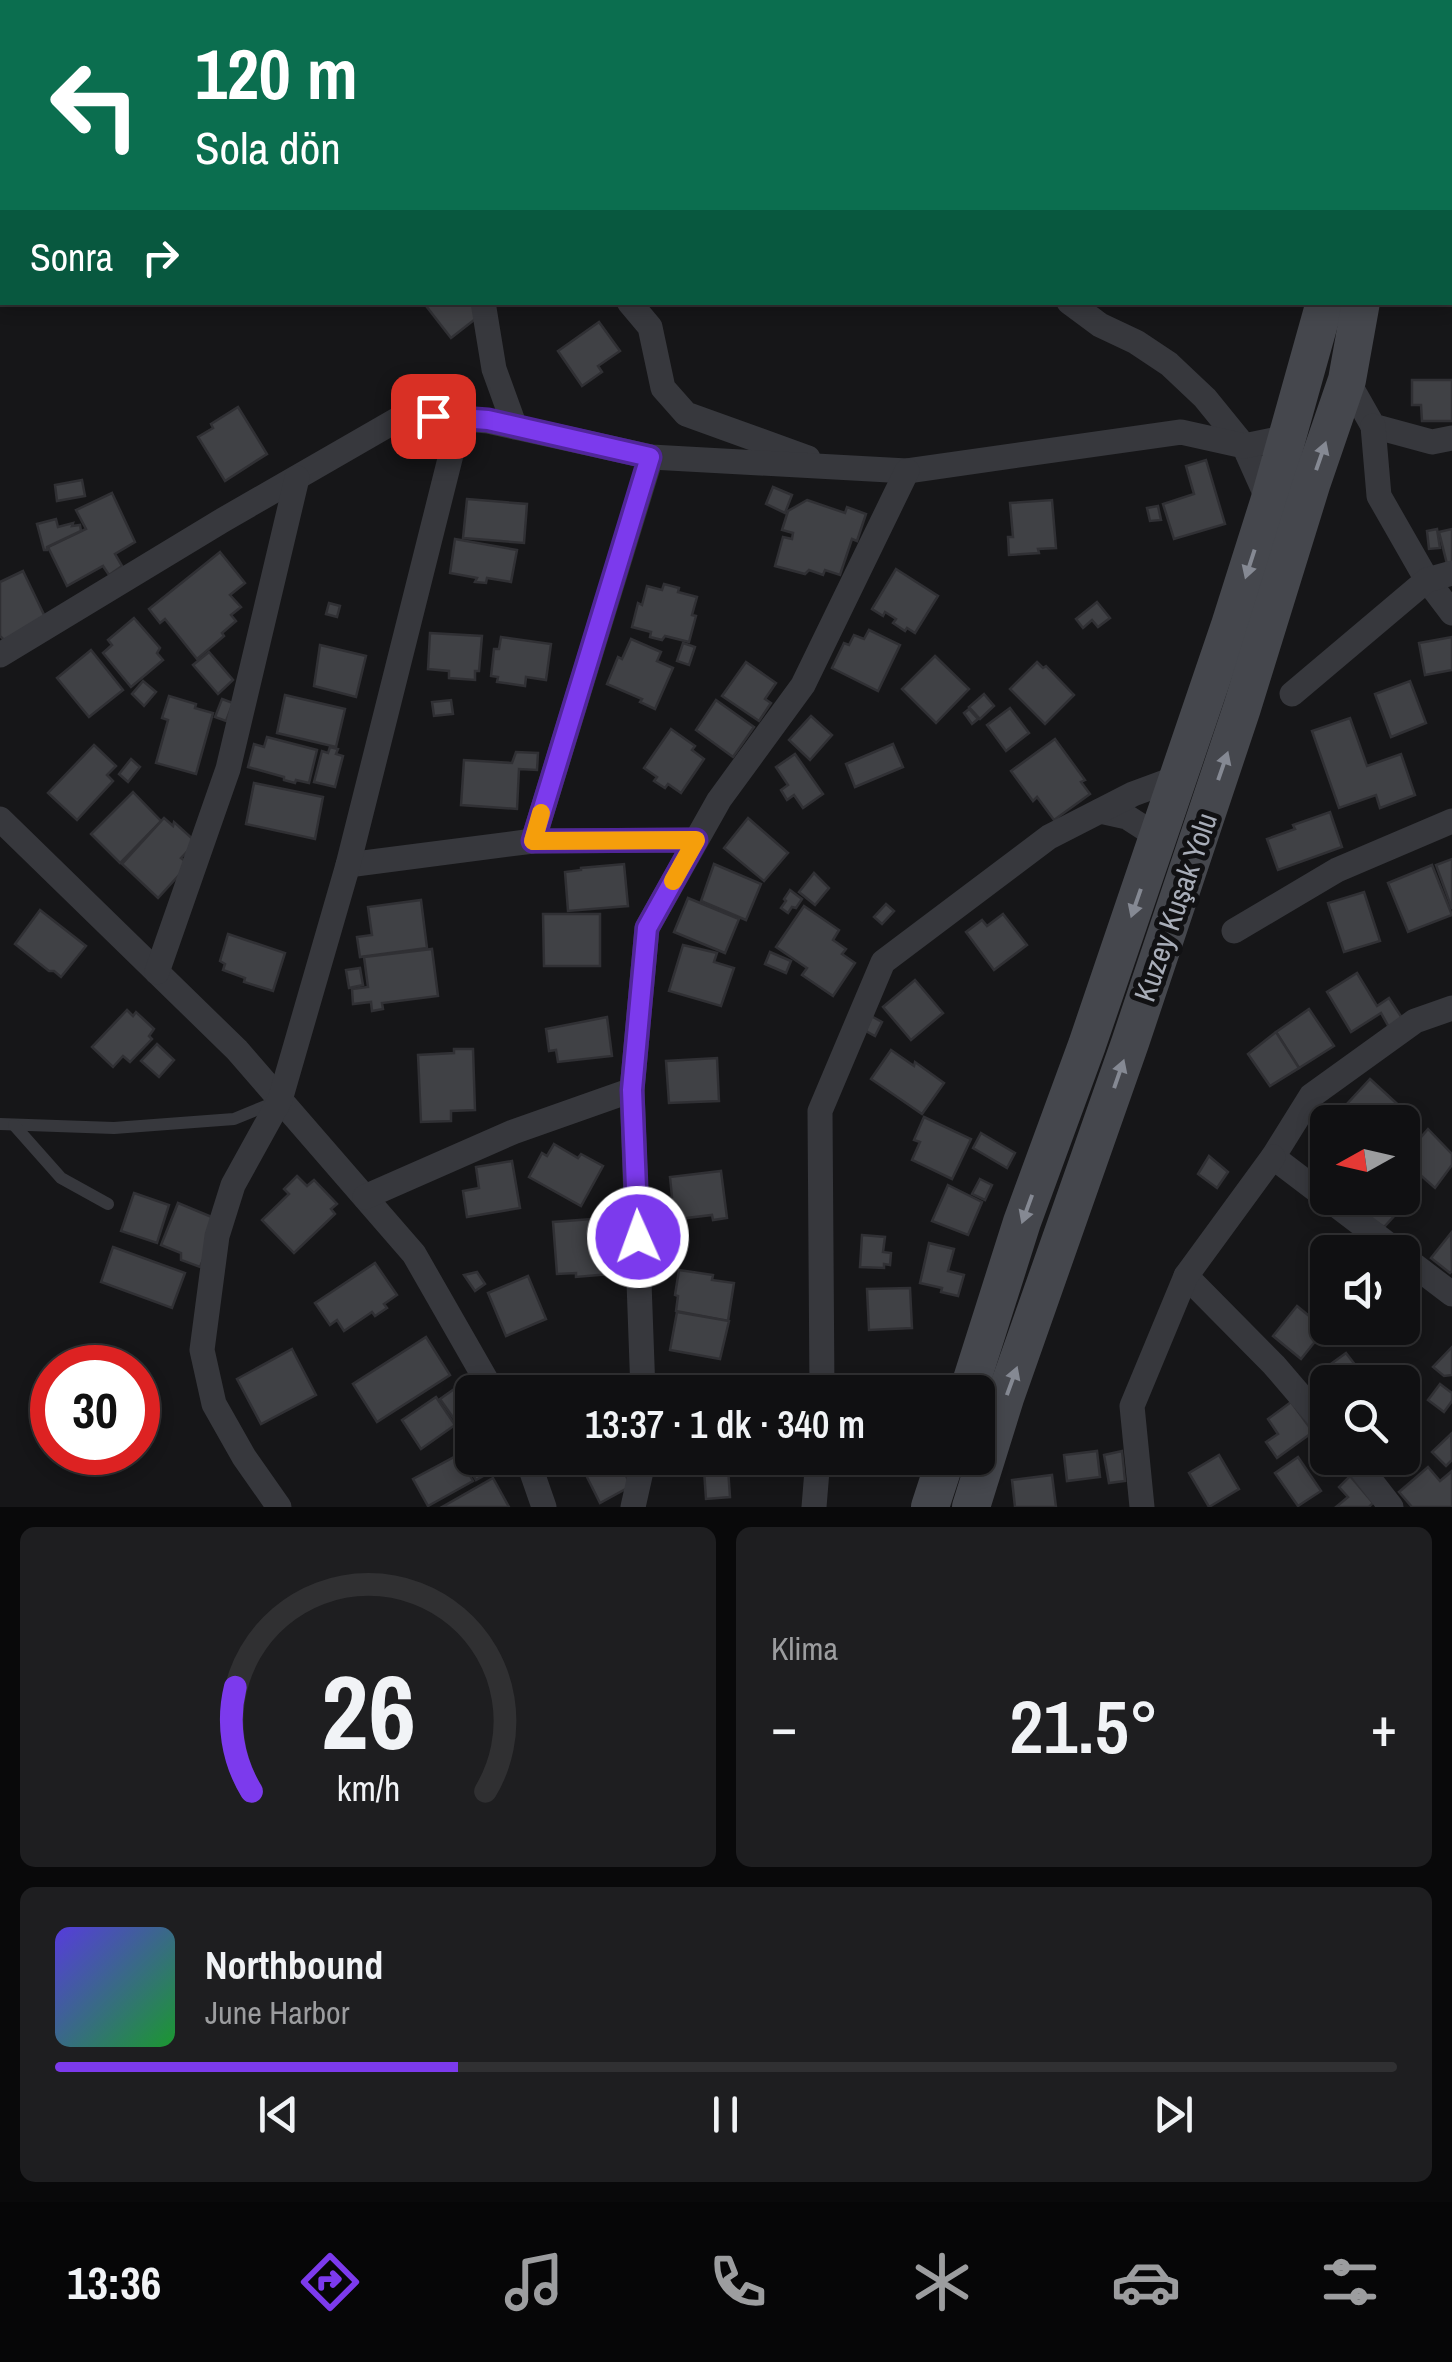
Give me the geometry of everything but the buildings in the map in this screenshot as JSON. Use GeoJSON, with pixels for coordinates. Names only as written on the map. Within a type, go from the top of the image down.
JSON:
{"type":"FeatureCollection","features":[{"type":"Feature","properties":{"kind":"main road","name":"Kuzey Kuşak Yolu"},"geometry":{"type":"LineString","coordinates":[[973,1375],[1022,1222],[1179,777],[1269,502],[1324,305]]}},
{"type":"Feature","properties":{"kind":"main road","name":"Kuzey Kuşak Yolu"},"geometry":{"type":"LineString","coordinates":[[971,1507],[1242,708],[1348,380],[1360,305]]}},
{"type":"Feature","properties":{"kind":"main road"},"geometry":{"type":"LineString","coordinates":[[930,1507],[940,1475]]}},
{"type":"Feature","properties":{"kind":"street"},"geometry":{"type":"LineString","coordinates":[[483,305],[494,369],[515,427]]}},
{"type":"Feature","properties":{"kind":"street"},"geometry":{"type":"LineString","coordinates":[[632,305],[650,326],[663,388],[686,414],[833,467]]}},
{"type":"Feature","properties":{"kind":"street"},"geometry":{"type":"LineString","coordinates":[[1073,305],[1169,364],[1205,398],[1244,446],[1269,502]]}},
{"type":"Feature","properties":{"kind":"street"},"geometry":{"type":"LineString","coordinates":[[1348,380],[1374,426],[1379,496],[1440,576],[1452,613]]}},
{"type":"Feature","properties":{"kind":"street"},"geometry":{"type":"LineString","coordinates":[[0,656],[406,414],[488,420],[650,457],[907,471],[1181,432],[1244,446],[1288,437]]}},
{"type":"Feature","properties":{"kind":"street"},"geometry":{"type":"LineString","coordinates":[[279,1507],[214,1404],[202,1350],[217,1236],[233,1184],[280,1100],[348,864],[460,418]]}},
{"type":"Feature","properties":{"kind":"street"},"geometry":{"type":"LineString","coordinates":[[1374,426],[1432,442],[1452,438]]}},
{"type":"Feature","properties":{"kind":"street"},"geometry":{"type":"LineString","coordinates":[[533,841],[650,457]]}},
{"type":"Feature","properties":{"kind":"street"},"geometry":{"type":"LineString","coordinates":[[641,1375],[632,1090],[647,928],[720,800],[802,684],[907,471]]}},
{"type":"Feature","properties":{"kind":"street"},"geometry":{"type":"LineString","coordinates":[[157,972],[228,769],[297,478]]}},
{"type":"Feature","properties":{"kind":"street"},"geometry":{"type":"LineString","coordinates":[[1292,694],[1440,576]]}},
{"type":"Feature","properties":{"kind":"street"},"geometry":{"type":"LineString","coordinates":[[822,1375],[820,1111],[884,962],[1049,837],[1132,794],[1179,777]]}},
{"type":"Feature","properties":{"kind":"street"},"geometry":{"type":"LineString","coordinates":[[1100,811],[1127,817],[1158,837]]}},
{"type":"Feature","properties":{"kind":"street"},"geometry":{"type":"LineString","coordinates":[[0,818],[237,1050],[414,1254],[483,1375]]}},
{"type":"Feature","properties":{"kind":"street"},"geometry":{"type":"LineString","coordinates":[[1234,931],[1337,870],[1452,822]]}},
{"type":"Feature","properties":{"kind":"street"},"geometry":{"type":"LineString","coordinates":[[348,864],[533,841],[696,840]]}},
{"type":"Feature","properties":{"kind":"street"},"geometry":{"type":"LineString","coordinates":[[1142,1507],[1132,1406],[1186,1276],[1273,1157],[1311,1096],[1415,1021],[1452,1008]]}},
{"type":"Feature","properties":{"kind":"street"},"geometry":{"type":"LineString","coordinates":[[364,1197],[512,1132],[632,1090]]}},
{"type":"Feature","properties":{"kind":"street"},"geometry":{"type":"LineString","coordinates":[[1273,1157],[1375,1235]]}},
{"type":"Feature","properties":{"kind":"street"},"geometry":{"type":"LineString","coordinates":[[1420,1269],[1452,1294]]}},
{"type":"Feature","properties":{"kind":"street"},"geometry":{"type":"LineString","coordinates":[[1186,1276],[1310,1407]]}},
{"type":"Feature","properties":{"kind":"street"},"geometry":{"type":"LineString","coordinates":[[533,1475],[544,1507]]}},
{"type":"Feature","properties":{"kind":"street"},"geometry":{"type":"LineString","coordinates":[[633,1507],[640,1475]]}},
{"type":"Feature","properties":{"kind":"street"},"geometry":{"type":"LineString","coordinates":[[814,1507],[817,1475]]}},
{"type":"Feature","properties":{"kind":"street"},"geometry":{"type":"LineString","coordinates":[[1366,1475],[1391,1507]]}},
{"type":"Feature","properties":{"kind":"lane"},"geometry":{"type":"LineString","coordinates":[[7,1124],[114,1128],[234,1120],[280,1100]]}},
{"type":"Feature","properties":{"kind":"lane"},"geometry":{"type":"LineString","coordinates":[[7,1124],[61,1178],[108,1204]]}},
{"type":"Feature","properties":{"kind":"slow traffic"},"geometry":{"type":"LineString","coordinates":[[541,813],[533,841],[696,840],[673,881]]}},
{"type":"Feature","properties":{"kind":"route"},"geometry":{"type":"LineString","coordinates":[[433,416],[488,420],[650,457],[533,841],[696,840],[647,928],[632,1090],[638,1237]]}}]}
